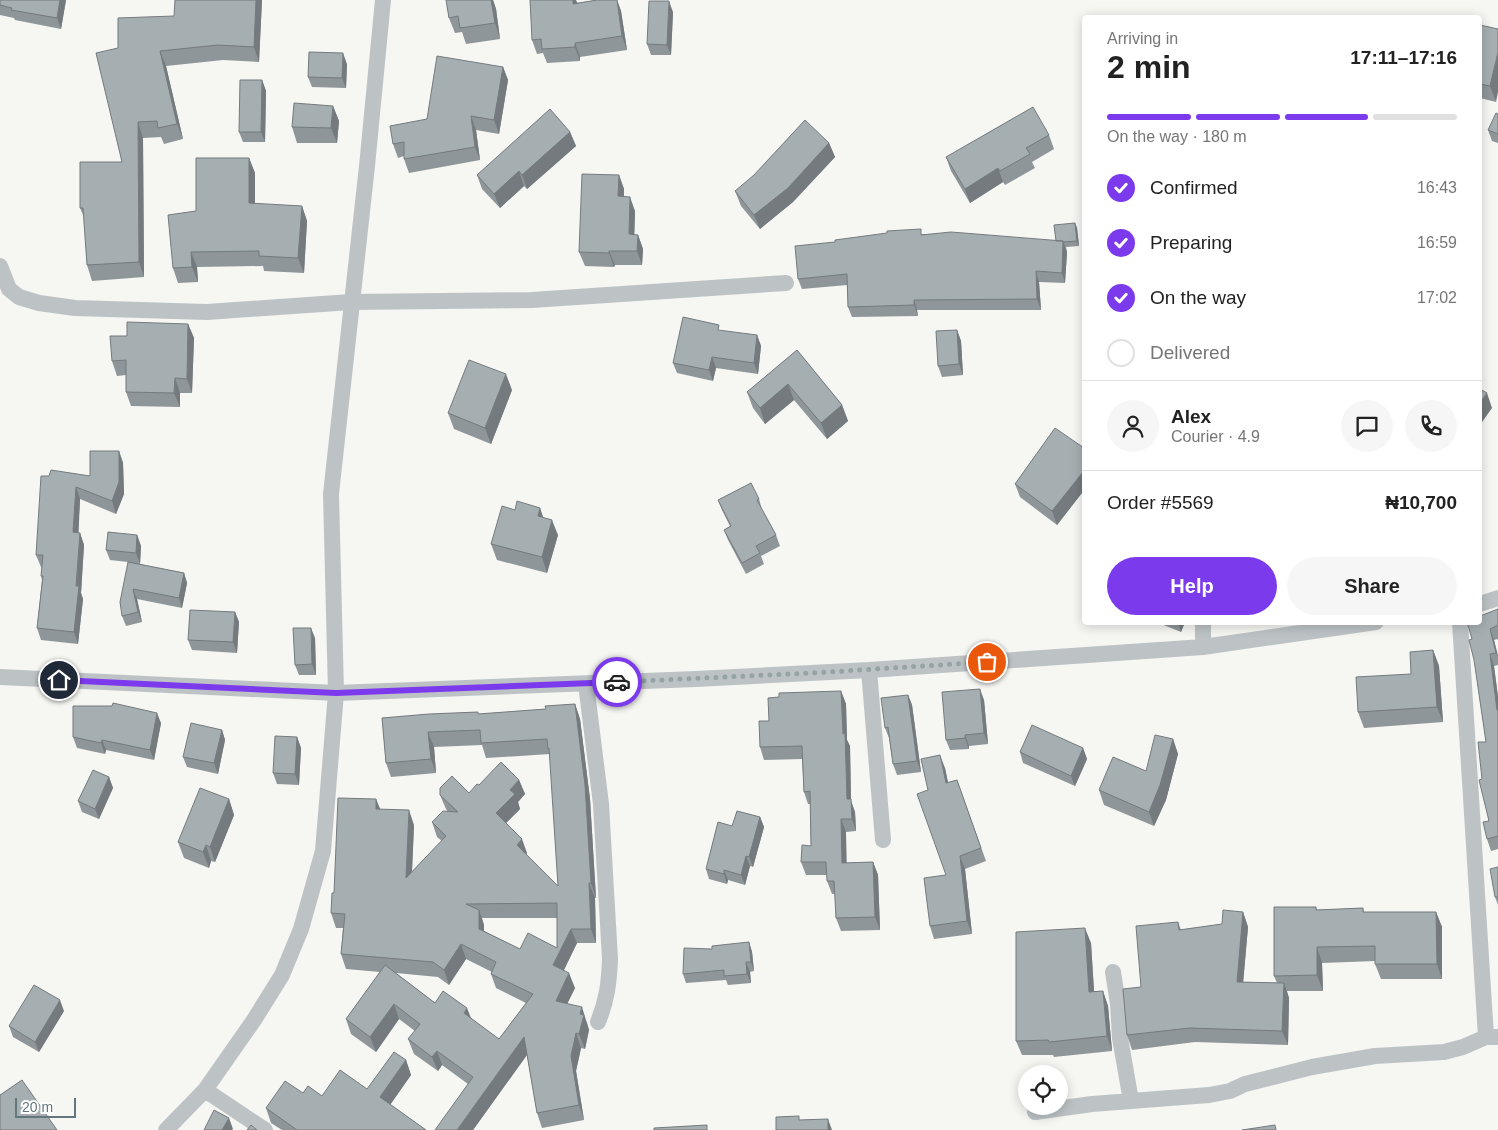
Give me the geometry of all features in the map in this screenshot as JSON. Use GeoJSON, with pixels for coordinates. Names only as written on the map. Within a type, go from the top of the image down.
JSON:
{"type":"FeatureCollection","features":[{"type":"Feature","properties":{"kind":"street"},"geometry":{"type":"LineString","coordinates":[[166,1130],[205,1090],[254,1020],[282,975],[301,930],[323,852],[336,693],[331,494],[383,0]]}},
{"type":"Feature","properties":{"kind":"street"},"geometry":{"type":"LineString","coordinates":[[0,266],[9,289],[19,297],[39,302],[75,308],[207,312],[351,302],[532,300],[786,283]]}},
{"type":"Feature","properties":{"kind":"street"},"geometry":{"type":"LineString","coordinates":[[1482,603],[1498,598]]}},
{"type":"Feature","properties":{"kind":"street"},"geometry":{"type":"LineString","coordinates":[[1203,625],[1203,647]]}},
{"type":"Feature","properties":{"kind":"street"},"geometry":{"type":"LineString","coordinates":[[0,678],[336,693],[586,684],[869,670],[1203,647],[1355,625]]}},
{"type":"Feature","properties":{"kind":"street"},"geometry":{"type":"LineString","coordinates":[[1068,1107],[1188,1098],[1230,1091],[1245,1084],[1312,1067],[1375,1056],[1444,1052],[1492,1037],[1460,625]]}},
{"type":"Feature","properties":{"kind":"street"},"geometry":{"type":"LineString","coordinates":[[869,670],[883,840]]}},
{"type":"Feature","properties":{"kind":"street"},"geometry":{"type":"LineString","coordinates":[[586,684],[601,804],[610,959],[605,1004],[598,1022]]}},
{"type":"Feature","properties":{"kind":"street"},"geometry":{"type":"LineString","coordinates":[[1113,972],[1118,1004],[1120,1038],[1131,1102]]}},
{"type":"Feature","properties":{"kind":"street"},"geometry":{"type":"LineString","coordinates":[[205,1090],[265,1130]]}},
{"type":"Feature","properties":{"kind":"building"},"geometry":{"type":"Polygon","coordinates":[[[0,0],[60,0],[57,18],[11,10],[12,8],[0,5],[0,0]]]}},
{"type":"Feature","properties":{"kind":"building"},"geometry":{"type":"Polygon","coordinates":[[[175,0],[256,0],[254,47],[218,45],[160,51],[177,124],[158,128],[157,121],[138,122],[139,262],[87,265],[83,208],[80,208],[80,162],[122,162],[96,53],[118,48],[118,18],[174,16],[175,0]]]}},
{"type":"Feature","properties":{"kind":"building"},"geometry":{"type":"Polygon","coordinates":[[[446,0],[491,0],[495,23],[460,28],[458,16],[449,18],[446,0]]]}},
{"type":"Feature","properties":{"kind":"building"},"geometry":{"type":"Polygon","coordinates":[[[530,0],[573,0],[573,4],[597,0],[617,0],[622,36],[575,43],[575,47],[542,49],[541,39],[532,40],[530,0]]]}},
{"type":"Feature","properties":{"kind":"building"},"geometry":{"type":"Polygon","coordinates":[[[649,1],[669,1],[667,45],[647,44],[649,1]]]}},
{"type":"Feature","properties":{"kind":"building"},"geometry":{"type":"Polygon","coordinates":[[[1482,25],[1498,29],[1498,52],[1490,86],[1482,84],[1482,25]]]}},
{"type":"Feature","properties":{"kind":"building"},"geometry":{"type":"Polygon","coordinates":[[[309,52],[343,53],[342,78],[308,77],[309,52]]]}},
{"type":"Feature","properties":{"kind":"building"},"geometry":{"type":"Polygon","coordinates":[[[437,56],[503,67],[494,120],[471,116],[475,147],[404,159],[404,142],[393,144],[390,126],[427,119],[437,56]]]}},
{"type":"Feature","properties":{"kind":"building"},"geometry":{"type":"Polygon","coordinates":[[[240,80],[262,80],[261,132],[239,132],[240,80]]]}},
{"type":"Feature","properties":{"kind":"building"},"geometry":{"type":"Polygon","coordinates":[[[294,103],[333,106],[331,128],[292,127],[294,103]]]}},
{"type":"Feature","properties":{"kind":"building"},"geometry":{"type":"Polygon","coordinates":[[[1033,107],[1049,135],[1026,148],[1030,154],[1000,171],[998,168],[965,189],[946,157],[1033,107]]]}},
{"type":"Feature","properties":{"kind":"building"},"geometry":{"type":"Polygon","coordinates":[[[550,109],[570,132],[522,175],[519,171],[494,194],[477,175],[550,109]]]}},
{"type":"Feature","properties":{"kind":"building"},"geometry":{"type":"Polygon","coordinates":[[[1496,113],[1498,114],[1498,134],[1488,130],[1496,113]]]}},
{"type":"Feature","properties":{"kind":"building"},"geometry":{"type":"Polygon","coordinates":[[[805,120],[829,143],[788,188],[754,215],[735,191],[754,175],[805,120]]]}},
{"type":"Feature","properties":{"kind":"building"},"geometry":{"type":"Polygon","coordinates":[[[196,158],[249,158],[249,203],[302,206],[298,258],[259,256],[259,251],[191,252],[192,267],[173,268],[168,215],[196,211],[196,158]]]}},
{"type":"Feature","properties":{"kind":"building"},"geometry":{"type":"Polygon","coordinates":[[[582,174],[619,175],[618,196],[630,197],[629,234],[638,235],[637,251],[609,251],[609,253],[579,252],[582,174]]]}},
{"type":"Feature","properties":{"kind":"building"},"geometry":{"type":"Polygon","coordinates":[[[1075,223],[1077,241],[1056,241],[1054,225],[1075,223]]]}},
{"type":"Feature","properties":{"kind":"building"},"geometry":{"type":"Polygon","coordinates":[[[921,229],[921,235],[951,232],[1063,241],[1062,273],[1036,271],[1037,299],[914,300],[914,305],[848,307],[847,274],[798,279],[795,246],[835,242],[835,240],[887,233],[887,231],[921,229]]]}},
{"type":"Feature","properties":{"kind":"building"},"geometry":{"type":"Polygon","coordinates":[[[683,317],[719,325],[718,330],[757,335],[754,363],[712,357],[709,370],[673,363],[683,317]]]}},
{"type":"Feature","properties":{"kind":"building"},"geometry":{"type":"Polygon","coordinates":[[[127,322],[188,324],[187,379],[175,378],[174,393],[126,392],[126,360],[112,361],[110,336],[127,336],[127,322]]]}},
{"type":"Feature","properties":{"kind":"building"},"geometry":{"type":"Polygon","coordinates":[[[957,330],[959,364],[938,366],[936,331],[957,330]]]}},
{"type":"Feature","properties":{"kind":"building"},"geometry":{"type":"Polygon","coordinates":[[[797,350],[842,405],[821,423],[788,384],[760,408],[747,392],[797,350]]]}},
{"type":"Feature","properties":{"kind":"building"},"geometry":{"type":"Polygon","coordinates":[[[469,360],[506,374],[485,428],[448,413],[469,360]]]}},
{"type":"Feature","properties":{"kind":"building"},"geometry":{"type":"Polygon","coordinates":[[[1482,390],[1487,393],[1482,400],[1482,390]]]}},
{"type":"Feature","properties":{"kind":"building"},"geometry":{"type":"Polygon","coordinates":[[[1055,428],[1082,447],[1082,473],[1052,511],[1015,484],[1055,428]]]}},
{"type":"Feature","properties":{"kind":"building"},"geometry":{"type":"Polygon","coordinates":[[[90,451],[119,451],[119,482],[112,501],[76,487],[73,532],[80,533],[76,586],[79,586],[74,632],[37,628],[43,576],[41,576],[43,555],[36,555],[41,476],[49,476],[51,470],[90,476],[90,451]]]}},
{"type":"Feature","properties":{"kind":"building"},"geometry":{"type":"Polygon","coordinates":[[[751,483],[759,499],[757,500],[776,535],[756,546],[760,553],[742,563],[724,530],[731,526],[718,500],[751,483]]]}},
{"type":"Feature","properties":{"kind":"building"},"geometry":{"type":"Polygon","coordinates":[[[517,501],[540,508],[538,516],[552,520],[542,557],[491,544],[502,506],[515,510],[517,501]]]}},
{"type":"Feature","properties":{"kind":"building"},"geometry":{"type":"Polygon","coordinates":[[[108,532],[137,535],[136,553],[106,550],[108,532]]]}},
{"type":"Feature","properties":{"kind":"building"},"geometry":{"type":"Polygon","coordinates":[[[128,562],[184,573],[179,598],[133,589],[138,612],[122,616],[120,602],[128,562]]]}},
{"type":"Feature","properties":{"kind":"building"},"geometry":{"type":"Polygon","coordinates":[[[1498,609],[1498,625],[1490,629],[1496,653],[1490,654],[1498,710],[1498,836],[1487,839],[1483,822],[1489,821],[1479,780],[1482,779],[1478,742],[1486,742],[1474,660],[1469,640],[1472,639],[1468,625],[1482,625],[1482,615],[1498,609]]]}},
{"type":"Feature","properties":{"kind":"building"},"geometry":{"type":"Polygon","coordinates":[[[190,610],[235,612],[233,642],[188,640],[190,610]]]}},
{"type":"Feature","properties":{"kind":"building"},"geometry":{"type":"Polygon","coordinates":[[[293,628],[311,628],[312,664],[295,665],[293,628]]]}},
{"type":"Feature","properties":{"kind":"building"},"geometry":{"type":"Polygon","coordinates":[[[1433,650],[1437,707],[1358,712],[1356,677],[1411,674],[1410,652],[1433,650]]]}},
{"type":"Feature","properties":{"kind":"building"},"geometry":{"type":"Polygon","coordinates":[[[980,689],[984,733],[946,740],[942,692],[980,689]]]}},
{"type":"Feature","properties":{"kind":"building"},"geometry":{"type":"Polygon","coordinates":[[[841,691],[843,734],[845,733],[847,799],[851,799],[852,819],[841,819],[842,863],[873,862],[875,917],[836,918],[834,881],[827,881],[826,862],[801,862],[802,845],[811,846],[810,791],[804,792],[802,746],[760,747],[759,721],[769,721],[768,698],[779,697],[779,693],[841,691]]]}},
{"type":"Feature","properties":{"kind":"building"},"geometry":{"type":"Polygon","coordinates":[[[908,695],[917,761],[893,764],[888,727],[885,728],[881,698],[908,695]]]}},
{"type":"Feature","properties":{"kind":"building"},"geometry":{"type":"Polygon","coordinates":[[[113,703],[157,713],[150,750],[102,740],[101,743],[73,737],[73,706],[112,706],[113,703]]]}},
{"type":"Feature","properties":{"kind":"building"},"geometry":{"type":"Polygon","coordinates":[[[575,704],[585,785],[591,883],[589,883],[591,929],[571,929],[553,965],[569,973],[556,1001],[582,1007],[580,1014],[584,1015],[579,1034],[576,1033],[571,1056],[579,1105],[537,1113],[524,1037],[457,1130],[435,1130],[473,1077],[437,1051],[432,1057],[408,1039],[420,1024],[394,1004],[370,1037],[346,1019],[385,965],[435,1003],[443,991],[467,1008],[464,1013],[499,1039],[533,994],[491,974],[496,962],[461,944],[444,970],[433,962],[341,954],[345,914],[331,913],[332,893],[334,893],[338,798],[376,799],[376,809],[409,810],[406,878],[446,836],[432,822],[443,811],[458,812],[440,795],[440,788],[452,776],[469,793],[501,762],[519,780],[510,790],[515,794],[496,813],[522,839],[517,845],[558,886],[547,739],[481,743],[480,730],[428,732],[431,759],[386,763],[382,718],[546,709],[545,706],[575,704]],[[557,903],[466,904],[479,910],[479,929],[520,949],[528,933],[557,948],[557,903]]]}},
{"type":"Feature","properties":{"kind":"building"},"geometry":{"type":"Polygon","coordinates":[[[191,723],[222,730],[214,763],[183,757],[191,723]]]}},
{"type":"Feature","properties":{"kind":"building"},"geometry":{"type":"Polygon","coordinates":[[[1032,725],[1083,748],[1071,776],[1020,752],[1032,725]]]}},
{"type":"Feature","properties":{"kind":"building"},"geometry":{"type":"Polygon","coordinates":[[[1155,735],[1173,739],[1160,785],[1149,812],[1099,790],[1113,757],[1146,771],[1155,735]]]}},
{"type":"Feature","properties":{"kind":"building"},"geometry":{"type":"Polygon","coordinates":[[[275,736],[297,737],[295,774],[273,773],[275,736]]]}},
{"type":"Feature","properties":{"kind":"building"},"geometry":{"type":"Polygon","coordinates":[[[940,755],[946,783],[957,780],[981,848],[960,856],[967,921],[930,926],[924,878],[946,875],[917,794],[928,790],[921,759],[940,755]]]}},
{"type":"Feature","properties":{"kind":"building"},"geometry":{"type":"Polygon","coordinates":[[[93,770],[109,777],[95,809],[78,801],[93,770]]]}},
{"type":"Feature","properties":{"kind":"building"},"geometry":{"type":"Polygon","coordinates":[[[200,788],[229,799],[210,847],[206,845],[203,852],[178,842],[200,788]]]}},
{"type":"Feature","properties":{"kind":"building"},"geometry":{"type":"Polygon","coordinates":[[[737,811],[760,817],[749,857],[746,856],[741,875],[724,870],[724,874],[706,869],[718,822],[732,826],[737,811]]]}},
{"type":"Feature","properties":{"kind":"building"},"geometry":{"type":"Polygon","coordinates":[[[1498,867],[1498,897],[1495,897],[1490,869],[1498,867]]]}},
{"type":"Feature","properties":{"kind":"building"},"geometry":{"type":"Polygon","coordinates":[[[1274,907],[1316,907],[1316,910],[1363,908],[1363,912],[1436,912],[1437,964],[1375,964],[1375,946],[1317,947],[1317,975],[1274,976],[1274,907]]]}},
{"type":"Feature","properties":{"kind":"building"},"geometry":{"type":"Polygon","coordinates":[[[1223,910],[1243,912],[1237,982],[1284,983],[1282,1031],[1190,1028],[1127,1035],[1123,989],[1141,987],[1136,926],[1178,922],[1179,930],[1222,924],[1223,910]]]}},
{"type":"Feature","properties":{"kind":"building"},"geometry":{"type":"Polygon","coordinates":[[[1085,928],[1089,992],[1103,991],[1107,1036],[1049,1042],[1048,1040],[1016,1041],[1016,932],[1085,928]]]}},
{"type":"Feature","properties":{"kind":"building"},"geometry":{"type":"Polygon","coordinates":[[[749,942],[751,962],[746,962],[747,974],[724,976],[724,970],[683,974],[684,948],[712,949],[712,946],[749,942]]]}},
{"type":"Feature","properties":{"kind":"building"},"geometry":{"type":"Polygon","coordinates":[[[34,985],[60,1000],[35,1042],[9,1026],[34,985]]]}},
{"type":"Feature","properties":{"kind":"building"},"geometry":{"type":"Polygon","coordinates":[[[394,1052],[406,1060],[380,1097],[426,1130],[297,1130],[266,1108],[285,1081],[303,1093],[308,1086],[322,1096],[340,1070],[367,1089],[394,1052]]]}},
{"type":"Feature","properties":{"kind":"building"},"geometry":{"type":"Polygon","coordinates":[[[22,1080],[57,1130],[0,1130],[0,1095],[22,1080]]]}},
{"type":"Feature","properties":{"kind":"building"},"geometry":{"type":"Polygon","coordinates":[[[214,1110],[229,1118],[222,1130],[204,1130],[214,1110]]]}},
{"type":"Feature","properties":{"kind":"building"},"geometry":{"type":"Polygon","coordinates":[[[799,1116],[799,1120],[828,1119],[828,1130],[776,1130],[776,1117],[799,1116]]]}},
{"type":"Feature","properties":{"kind":"building"},"geometry":{"type":"Polygon","coordinates":[[[251,1125],[257,1130],[247,1130],[251,1125]]]}},
{"type":"Feature","properties":{"kind":"building"},"geometry":{"type":"Polygon","coordinates":[[[707,1125],[707,1130],[654,1130],[654,1128],[707,1125]]]}},
{"type":"Feature","properties":{"kind":"building"},"geometry":{"type":"Polygon","coordinates":[[[1275,1125],[1276,1130],[1242,1130],[1275,1125]]]}},
{"type":"Feature","properties":{"kind":"way so far"},"geometry":{"type":"LineString","coordinates":[[617,682],[869,670],[987,662]]}},
{"type":"Feature","properties":{"kind":"route"},"geometry":{"type":"LineString","coordinates":[[59,680],[336,693],[617,682]]}}]}
